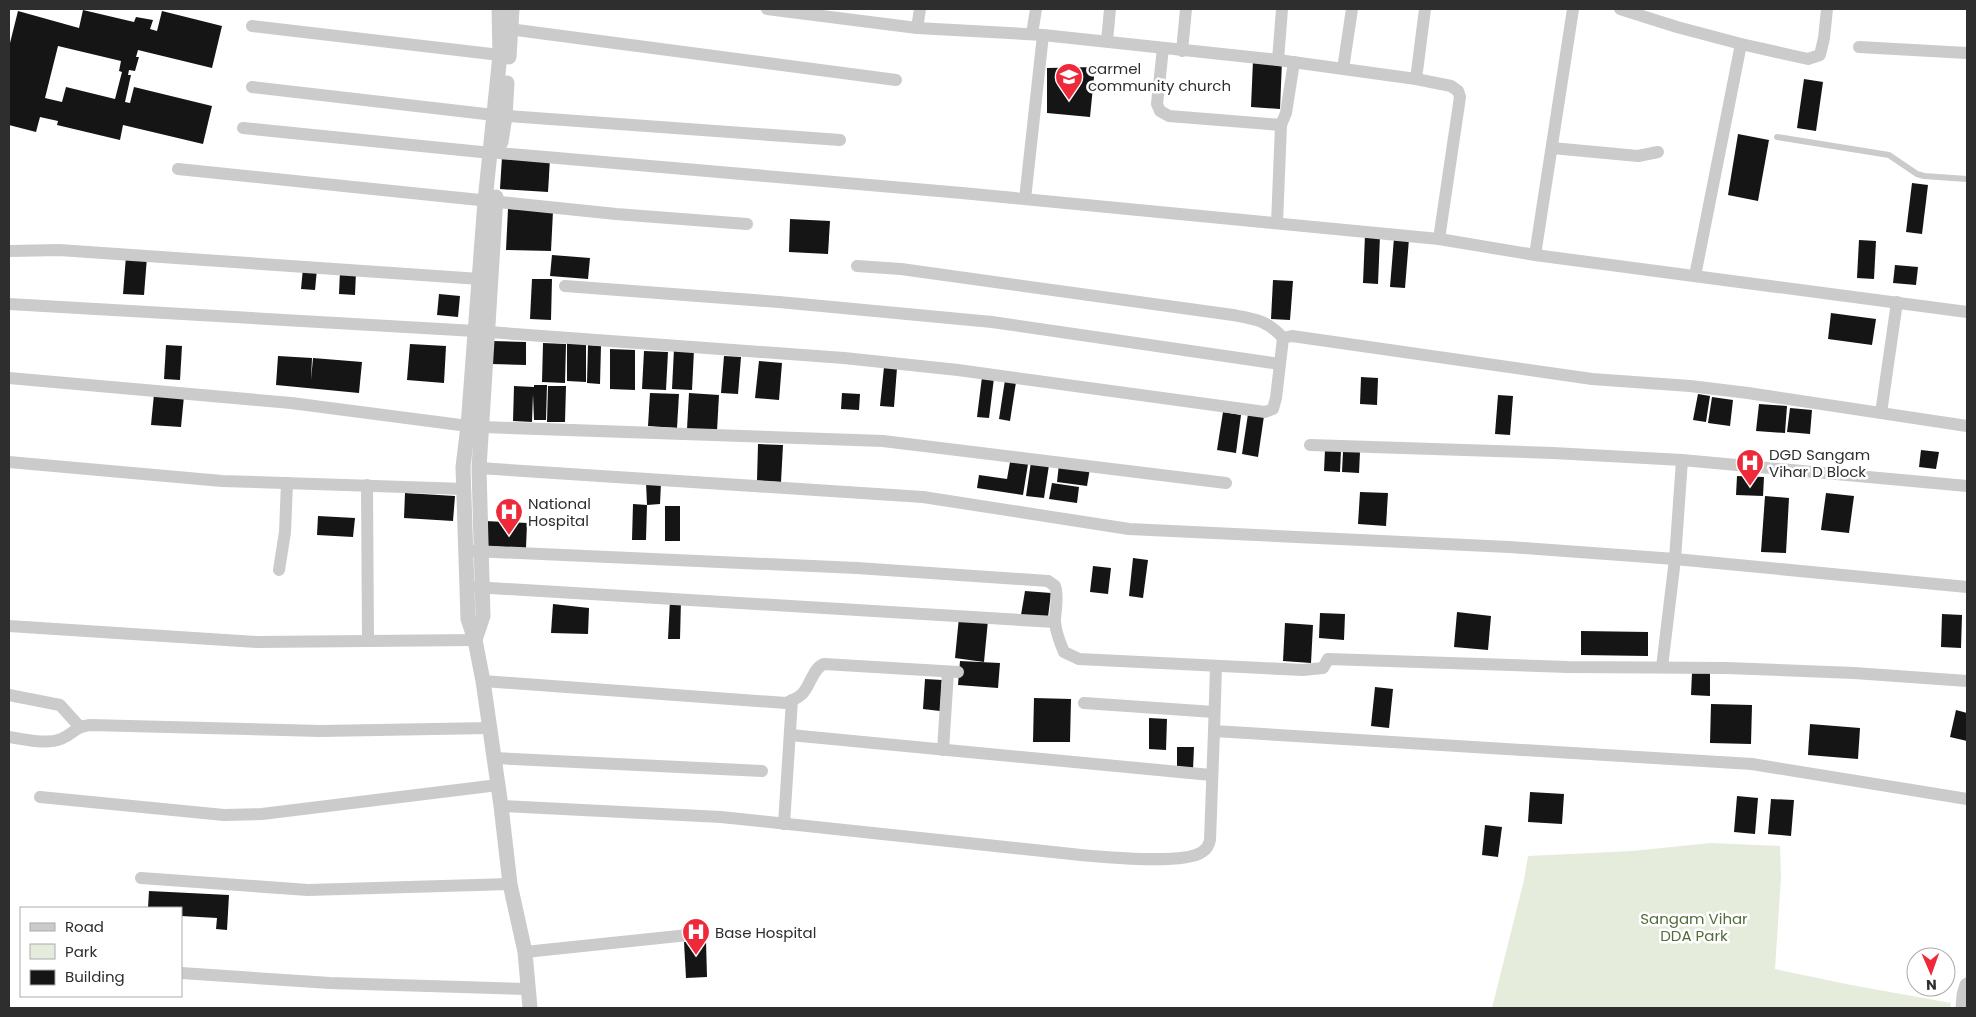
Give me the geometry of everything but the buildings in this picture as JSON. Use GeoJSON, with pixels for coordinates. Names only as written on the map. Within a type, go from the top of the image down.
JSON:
{"type":"FeatureCollection","features":[{"type":"Feature","properties":{"kind":"street"},"geometry":{"type":"LineString","coordinates":[[482,331],[480,279],[500,115],[504,29],[499,9]]}},
{"type":"Feature","properties":{"kind":"street"},"geometry":{"type":"LineString","coordinates":[[500,115],[500,55],[504,29],[512,9]]}},
{"type":"Feature","properties":{"kind":"street"},"geometry":{"type":"LineString","coordinates":[[766,9],[850,14],[917,28],[1037,34],[1278,60],[1416,79],[1451,86],[1460,94],[1439,239]]}},
{"type":"Feature","properties":{"kind":"street"},"geometry":{"type":"LineString","coordinates":[[917,28],[920,9]]}},
{"type":"Feature","properties":{"kind":"street"},"geometry":{"type":"LineString","coordinates":[[1025,199],[1037,34],[1036,9]]}},
{"type":"Feature","properties":{"kind":"street"},"geometry":{"type":"LineString","coordinates":[[1107,41],[1110,9]]}},
{"type":"Feature","properties":{"kind":"street"},"geometry":{"type":"LineString","coordinates":[[1182,51],[1186,9]]}},
{"type":"Feature","properties":{"kind":"street"},"geometry":{"type":"LineString","coordinates":[[1278,60],[1282,9]]}},
{"type":"Feature","properties":{"kind":"street"},"geometry":{"type":"LineString","coordinates":[[1344,69],[1352,9]]}},
{"type":"Feature","properties":{"kind":"street"},"geometry":{"type":"LineString","coordinates":[[1416,79],[1426,9]]}},
{"type":"Feature","properties":{"kind":"street"},"geometry":{"type":"LineString","coordinates":[[1535,255],[1573,9]]}},
{"type":"Feature","properties":{"kind":"street"},"geometry":{"type":"LineString","coordinates":[[1620,9],[1677,27],[1808,59],[1815,58],[1820,54],[1823,46],[1827,9]]}},
{"type":"Feature","properties":{"kind":"street"},"geometry":{"type":"LineString","coordinates":[[252,26],[500,55]]}},
{"type":"Feature","properties":{"kind":"street"},"geometry":{"type":"LineString","coordinates":[[504,29],[896,80]]}},
{"type":"Feature","properties":{"kind":"street"},"geometry":{"type":"LineString","coordinates":[[1695,276],[1741,44]]}},
{"type":"Feature","properties":{"kind":"street"},"geometry":{"type":"LineString","coordinates":[[1859,47],[1967,53]]}},
{"type":"Feature","properties":{"kind":"street"},"geometry":{"type":"LineString","coordinates":[[1163,48],[1157,104],[1160,112],[1169,116],[1281,125]]}},
{"type":"Feature","properties":{"kind":"street"},"geometry":{"type":"LineString","coordinates":[[1277,223],[1281,125],[1286,113],[1294,62]]}},
{"type":"Feature","properties":{"kind":"street"},"geometry":{"type":"LineString","coordinates":[[252,87],[500,115],[840,140]]}},
{"type":"Feature","properties":{"kind":"street"},"geometry":{"type":"LineString","coordinates":[[243,128],[495,153],[1025,199],[1439,239],[1535,255],[1967,312]]}},
{"type":"Feature","properties":{"kind":"street"},"geometry":{"type":"LineString","coordinates":[[1552,148],[1638,156],[1658,152]]}},
{"type":"Feature","properties":{"kind":"street"},"geometry":{"type":"LineString","coordinates":[[178,169],[490,202],[747,224]]}},
{"type":"Feature","properties":{"kind":"street"},"geometry":{"type":"LineString","coordinates":[[473,551],[479,468],[475,426],[490,202]]}},
{"type":"Feature","properties":{"kind":"street"},"geometry":{"type":"LineString","coordinates":[[9,251],[59,250],[480,279]]}},
{"type":"Feature","properties":{"kind":"street"},"geometry":{"type":"LineString","coordinates":[[9,304],[482,331],[844,358],[958,370],[1265,412],[1272,409],[1276,398],[1283,338],[1273,326],[1256,320],[1233,315],[920,272],[857,266]]}},
{"type":"Feature","properties":{"kind":"street"},"geometry":{"type":"LineString","coordinates":[[565,286],[778,302],[992,322],[1280,364]]}},
{"type":"Feature","properties":{"kind":"street"},"geometry":{"type":"LineString","coordinates":[[1881,413],[1897,302]]}},
{"type":"Feature","properties":{"kind":"street"},"geometry":{"type":"LineString","coordinates":[[1283,338],[1292,336],[1592,379],[1690,386],[1738,392],[1967,426]]}},
{"type":"Feature","properties":{"kind":"street"},"geometry":{"type":"LineString","coordinates":[[9,378],[291,403],[475,426],[883,441],[1226,483]]}},
{"type":"Feature","properties":{"kind":"street"},"geometry":{"type":"LineString","coordinates":[[475,426],[463,467],[473,551],[475,587],[483,616],[476,640],[501,806],[510,884],[525,952],[530,1008]]}},
{"type":"Feature","properties":{"kind":"street"},"geometry":{"type":"LineString","coordinates":[[1310,445],[1682,460],[1967,486]]}},
{"type":"Feature","properties":{"kind":"street"},"geometry":{"type":"LineString","coordinates":[[1662,668],[1674,559],[1682,460]]}},
{"type":"Feature","properties":{"kind":"street"},"geometry":{"type":"LineString","coordinates":[[9,462],[222,481],[465,489]]}},
{"type":"Feature","properties":{"kind":"street"},"geometry":{"type":"LineString","coordinates":[[479,468],[923,497],[1130,529],[1509,547],[1674,559],[1967,588]]}},
{"type":"Feature","properties":{"kind":"street"},"geometry":{"type":"LineString","coordinates":[[280,570],[285,532],[287,482]]}},
{"type":"Feature","properties":{"kind":"street"},"geometry":{"type":"LineString","coordinates":[[368,485],[368,641]]}},
{"type":"Feature","properties":{"kind":"street"},"geometry":{"type":"LineString","coordinates":[[473,551],[857,568],[1048,581],[1055,586],[1057,593],[1055,622],[1064,652],[1079,658],[1303,670],[1323,668],[1328,659],[1568,667],[1726,668],[1854,673],[1967,682]]}},
{"type":"Feature","properties":{"kind":"street"},"geometry":{"type":"LineString","coordinates":[[475,587],[1055,622]]}},
{"type":"Feature","properties":{"kind":"street"},"geometry":{"type":"LineString","coordinates":[[9,626],[257,642],[476,640]]}},
{"type":"Feature","properties":{"kind":"street"},"geometry":{"type":"LineString","coordinates":[[482,681],[780,702],[792,700],[805,691],[819,666],[824,664],[953,672],[943,750]]}},
{"type":"Feature","properties":{"kind":"street"},"geometry":{"type":"LineString","coordinates":[[501,806],[721,817],[1090,856],[1132,859],[1184,858],[1196,855],[1208,846],[1211,833],[1211,775],[1216,666]]}},
{"type":"Feature","properties":{"kind":"street"},"geometry":{"type":"LineString","coordinates":[[9,695],[60,705],[79,726]]}},
{"type":"Feature","properties":{"kind":"street"},"geometry":{"type":"LineString","coordinates":[[784,824],[792,700]]}},
{"type":"Feature","properties":{"kind":"street"},"geometry":{"type":"LineString","coordinates":[[1084,703],[1214,712]]}},
{"type":"Feature","properties":{"kind":"street"},"geometry":{"type":"LineString","coordinates":[[9,737],[51,741],[63,738],[79,726],[321,732],[490,728]]}},
{"type":"Feature","properties":{"kind":"street"},"geometry":{"type":"LineString","coordinates":[[1214,731],[1752,764],[1967,800]]}},
{"type":"Feature","properties":{"kind":"street"},"geometry":{"type":"LineString","coordinates":[[790,735],[1211,775]]}},
{"type":"Feature","properties":{"kind":"street"},"geometry":{"type":"LineString","coordinates":[[494,758],[762,771]]}},
{"type":"Feature","properties":{"kind":"street"},"geometry":{"type":"LineString","coordinates":[[40,796],[208,814],[239,815],[262,814],[498,785]]}},
{"type":"Feature","properties":{"kind":"street"},"geometry":{"type":"LineString","coordinates":[[141,878],[308,890],[510,884]]}},
{"type":"Feature","properties":{"kind":"street"},"geometry":{"type":"LineString","coordinates":[[525,952],[698,934]]}},
{"type":"Feature","properties":{"kind":"street"},"geometry":{"type":"LineString","coordinates":[[182,973],[330,983],[528,989]]}},
{"type":"Feature","properties":{"kind":"lane"},"geometry":{"type":"LineString","coordinates":[[1777,138],[1889,155],[1916,174],[1967,179]]}},
{"type":"Feature","properties":{"kind":"green space","name":"Sangam Vihar DDA Park"},"geometry":{"type":"Polygon","coordinates":[[[1711,843],[1780,846],[1781,877],[1775,969],[1906,995],[1906,997],[1918,997],[1951,1003],[1950,1008],[1492,1008],[1524,880],[1528,856],[1632,851],[1711,843]]]}},
{"type":"Feature","properties":{"kind":"place","name":"carmel community church"},"geometry":{"type":"Point","coordinates":[1069,101]}},
{"type":"Feature","properties":{"kind":"place","name":"DGD Sangam Vihar D Block"},"geometry":{"type":"Point","coordinates":[1750,487]}},
{"type":"Feature","properties":{"kind":"place","name":"National Hospital"},"geometry":{"type":"Point","coordinates":[509,536]}},
{"type":"Feature","properties":{"kind":"place","name":"Base Hospital"},"geometry":{"type":"Point","coordinates":[696,956]}}]}
